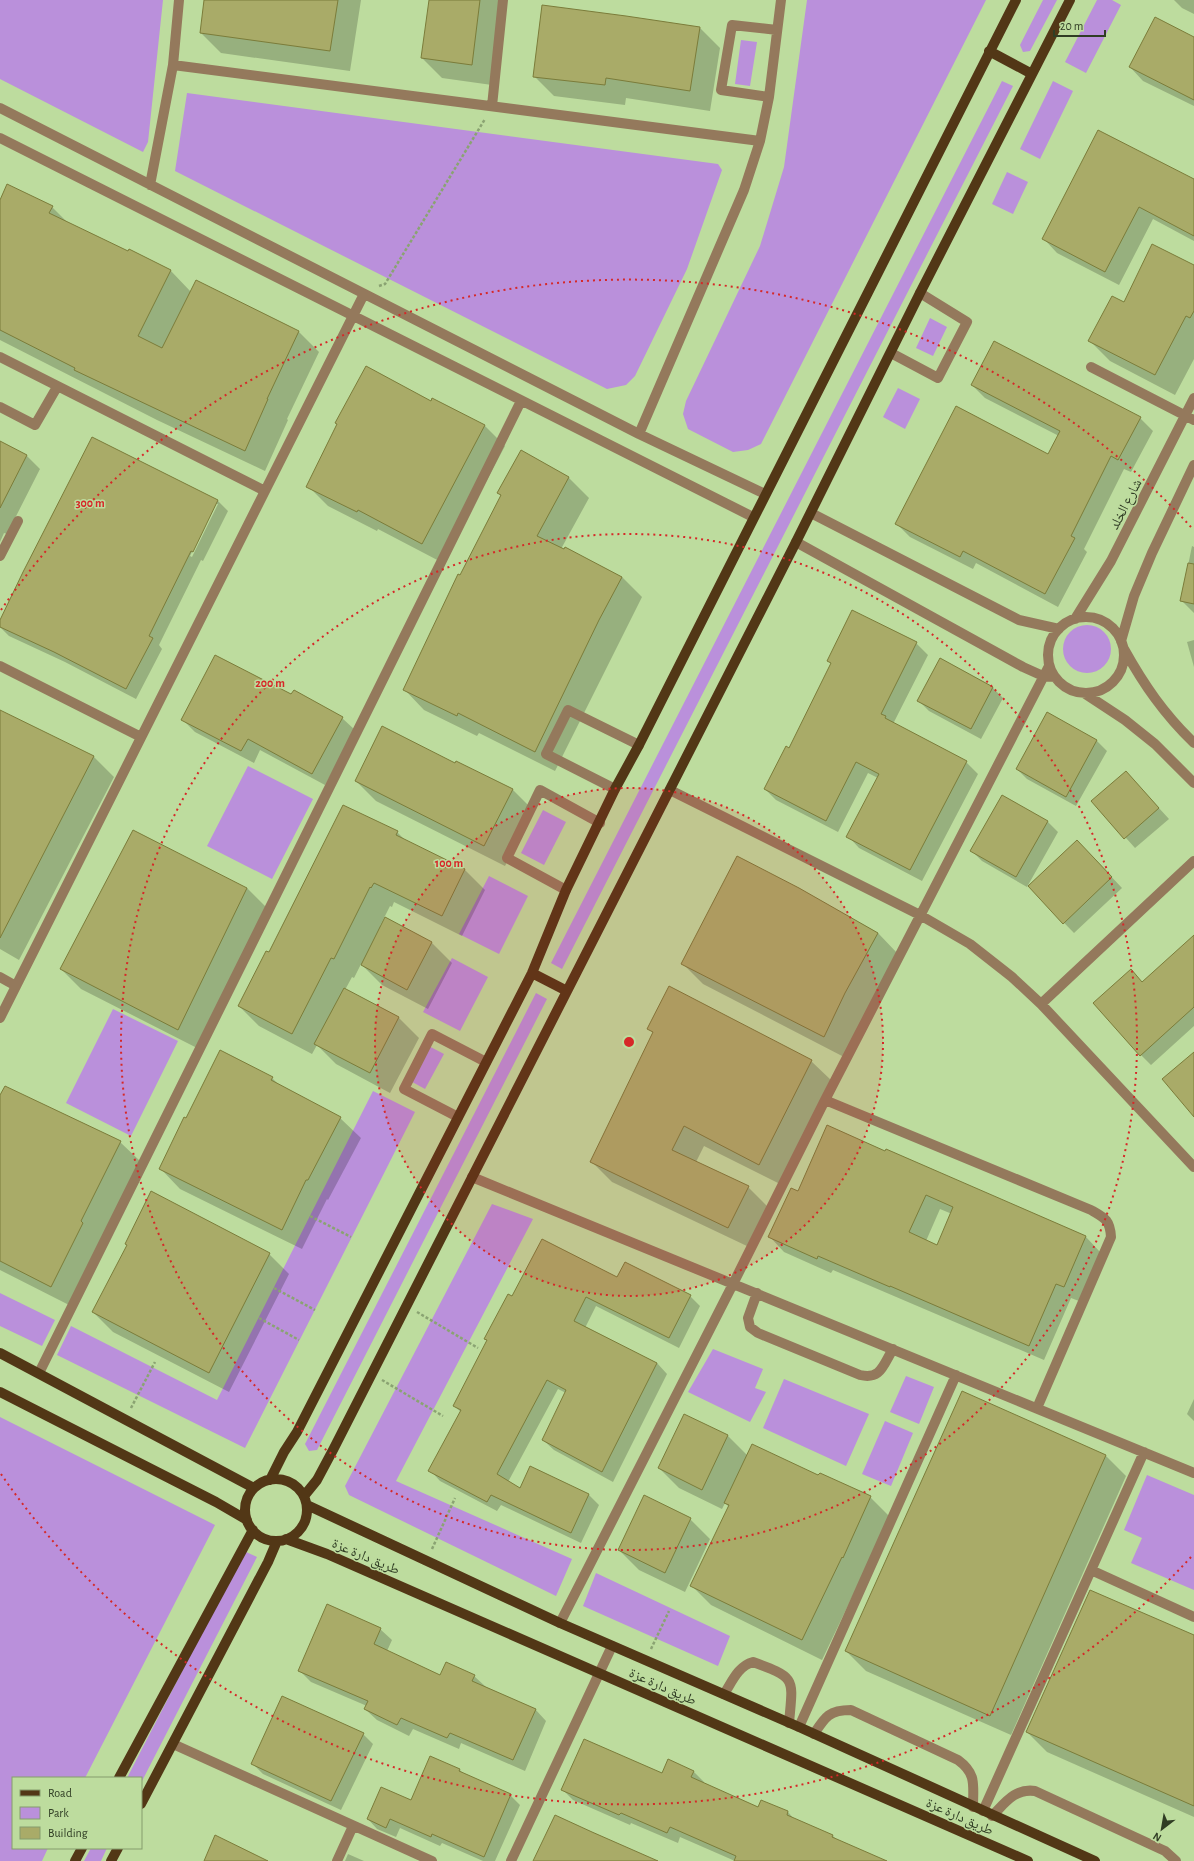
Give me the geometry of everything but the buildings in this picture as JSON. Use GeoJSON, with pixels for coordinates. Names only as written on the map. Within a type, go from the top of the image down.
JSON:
{"type":"FeatureCollection","features":[{"type":"Feature","properties":{"kind":"main road"},"geometry":{"type":"LineString","coordinates":[[270,1480],[284,1452],[297,1432],[532,974],[566,890],[600,823],[615,789],[639,745],[753,517],[1016,0]]}},
{"type":"Feature","properties":{"kind":"main road"},"geometry":{"type":"LineString","coordinates":[[305,1501],[670,790],[811,513],[920,293],[1070,0]]}},
{"type":"Feature","properties":{"kind":"main road"},"geometry":{"type":"LineString","coordinates":[[989,51],[1032,74]]}},
{"type":"Feature","properties":{"kind":"main road"},"geometry":{"type":"LineString","coordinates":[[532,974],[567,991]]}},
{"type":"Feature","properties":{"kind":"main road"},"geometry":{"type":"LineString","coordinates":[[0,1353],[254,1488]]}},
{"type":"Feature","properties":{"kind":"main road"},"geometry":{"type":"LineString","coordinates":[[0,1392],[216,1502],[247,1520]]}},
{"type":"Feature","properties":{"kind":"main road"},"geometry":{"type":"LineString","coordinates":[[280,1479],[290,1482],[298,1488],[305,1501],[307,1514],[302,1526],[294,1536],[282,1540],[268,1540],[253,1530],[247,1520],[246,1503],[254,1488],[270,1480],[280,1479]]}},
{"type":"Feature","properties":{"kind":"main road"},"geometry":{"type":"LineString","coordinates":[[305,1501],[560,1623],[799,1727],[992,1816],[1095,1861]]}},
{"type":"Feature","properties":{"kind":"main road"},"geometry":{"type":"LineString","coordinates":[[120,1777],[253,1530]]}},
{"type":"Feature","properties":{"kind":"main road"},"geometry":{"type":"LineString","coordinates":[[142,1802],[268,1562],[282,1540]]}},
{"type":"Feature","properties":{"kind":"main road","name":"طريق دارة عزة"},"geometry":{"type":"LineString","coordinates":[[282,1540],[327,1554],[1028,1861]]}},
{"type":"Feature","properties":{"kind":"main road"},"geometry":{"type":"LineString","coordinates":[[75,1861],[81,1849]]}},
{"type":"Feature","properties":{"kind":"main road"},"geometry":{"type":"LineString","coordinates":[[111,1861],[117,1849]]}},
{"type":"Feature","properties":{"kind":"street"},"geometry":{"type":"LineString","coordinates":[[150,185],[173,65],[180,0]]}},
{"type":"Feature","properties":{"kind":"street"},"geometry":{"type":"LineString","coordinates":[[492,106],[503,0]]}},
{"type":"Feature","properties":{"kind":"street"},"geometry":{"type":"LineString","coordinates":[[640,434],[738,205],[760,141],[769,97],[780,0]]}},
{"type":"Feature","properties":{"kind":"street"},"geometry":{"type":"LineString","coordinates":[[769,97],[721,90],[732,25],[776,30]]}},
{"type":"Feature","properties":{"kind":"street"},"geometry":{"type":"LineString","coordinates":[[173,65],[760,141]]}},
{"type":"Feature","properties":{"kind":"street"},"geometry":{"type":"LineString","coordinates":[[0,108],[640,434],[765,494]]}},
{"type":"Feature","properties":{"kind":"street"},"geometry":{"type":"LineString","coordinates":[[0,138],[520,402],[753,517]]}},
{"type":"Feature","properties":{"kind":"street"},"geometry":{"type":"LineString","coordinates":[[891,352],[938,378],[967,322],[920,293]]}},
{"type":"Feature","properties":{"kind":"street"},"geometry":{"type":"LineString","coordinates":[[0,1018],[364,294]]}},
{"type":"Feature","properties":{"kind":"street"},"geometry":{"type":"LineString","coordinates":[[0,357],[265,491]]}},
{"type":"Feature","properties":{"kind":"street"},"geometry":{"type":"LineString","coordinates":[[1091,367],[1190,418]]}},
{"type":"Feature","properties":{"kind":"street"},"geometry":{"type":"LineString","coordinates":[[0,407],[35,425],[57,387]]}},
{"type":"Feature","properties":{"kind":"street","name":"شارع الخلد"},"geometry":{"type":"LineString","coordinates":[[1075,619],[1108,567],[1190,418],[1194,398]]}},
{"type":"Feature","properties":{"kind":"street"},"geometry":{"type":"LineString","coordinates":[[39,1373],[520,402]]}},
{"type":"Feature","properties":{"kind":"street"},"geometry":{"type":"LineString","coordinates":[[1194,465],[1152,553],[1134,596],[1122,644],[1124,660],[1121,670],[1115,680],[1106,688],[1096,692],[1084,693],[1073,691],[1063,686],[1055,677],[1049,666],[1048,652],[1051,640],[1059,629],[1075,619],[1089,617],[1102,621],[1114,629],[1122,644],[1154,700],[1194,743]]}},
{"type":"Feature","properties":{"kind":"street"},"geometry":{"type":"LineString","coordinates":[[811,513],[1019,620],[1059,629]]}},
{"type":"Feature","properties":{"kind":"street"},"geometry":{"type":"LineString","coordinates":[[0,556],[18,521]]}},
{"type":"Feature","properties":{"kind":"street"},"geometry":{"type":"LineString","coordinates":[[796,542],[1016,663],[1043,676],[1055,677]]}},
{"type":"Feature","properties":{"kind":"street"},"geometry":{"type":"LineString","coordinates":[[0,666],[141,737]]}},
{"type":"Feature","properties":{"kind":"street"},"geometry":{"type":"LineString","coordinates":[[560,1623],[825,1100],[1049,666]]}},
{"type":"Feature","properties":{"kind":"street"},"geometry":{"type":"LineString","coordinates":[[1084,693],[1125,720],[1155,744],[1194,783]]}},
{"type":"Feature","properties":{"kind":"street"},"geometry":{"type":"LineString","coordinates":[[615,789],[546,754],[568,710],[639,745]]}},
{"type":"Feature","properties":{"kind":"street"},"geometry":{"type":"LineString","coordinates":[[566,890],[507,858],[540,790],[600,823]]}},
{"type":"Feature","properties":{"kind":"street"},"geometry":{"type":"LineString","coordinates":[[670,790],[920,915],[970,944],[1012,976],[1041,1004],[1194,1167]]}},
{"type":"Feature","properties":{"kind":"street"},"geometry":{"type":"LineString","coordinates":[[1041,1004],[1194,861]]}},
{"type":"Feature","properties":{"kind":"street"},"geometry":{"type":"LineString","coordinates":[[0,977],[16,986]]}},
{"type":"Feature","properties":{"kind":"street"},"geometry":{"type":"LineString","coordinates":[[458,1117],[404,1089],[432,1034],[486,1062]]}},
{"type":"Feature","properties":{"kind":"street"},"geometry":{"type":"LineString","coordinates":[[825,1100],[1091,1210],[1104,1217],[1111,1226],[1111,1237],[1037,1408]]}},
{"type":"Feature","properties":{"kind":"street"},"geometry":{"type":"LineString","coordinates":[[472,1177],[1194,1473]]}},
{"type":"Feature","properties":{"kind":"street"},"geometry":{"type":"LineString","coordinates":[[756,1294],[748,1318],[750,1327],[758,1333],[860,1375],[869,1377],[878,1373],[893,1349]]}},
{"type":"Feature","properties":{"kind":"street"},"geometry":{"type":"LineString","coordinates":[[799,1727],[956,1375]]}},
{"type":"Feature","properties":{"kind":"street"},"geometry":{"type":"LineString","coordinates":[[983,1811],[1144,1452]]}},
{"type":"Feature","properties":{"kind":"street"},"geometry":{"type":"LineString","coordinates":[[1091,1570],[1194,1617]]}},
{"type":"Feature","properties":{"kind":"street"},"geometry":{"type":"LineString","coordinates":[[511,1861],[601,1673],[612,1646]]}},
{"type":"Feature","properties":{"kind":"street"},"geometry":{"type":"LineString","coordinates":[[724,1694],[739,1671],[749,1663],[753,1662],[779,1672],[787,1679],[792,1687],[789,1723]]}},
{"type":"Feature","properties":{"kind":"street"},"geometry":{"type":"LineString","coordinates":[[814,1734],[830,1713],[839,1710],[851,1710],[958,1760],[970,1770],[974,1779],[973,1807]]}},
{"type":"Feature","properties":{"kind":"street"},"geometry":{"type":"LineString","coordinates":[[173,1744],[432,1861]]}},
{"type":"Feature","properties":{"kind":"street"},"geometry":{"type":"LineString","coordinates":[[992,1816],[1014,1794],[1024,1790],[1035,1791],[1165,1851],[1176,1861]]}},
{"type":"Feature","properties":{"kind":"street"},"geometry":{"type":"LineString","coordinates":[[337,1861],[353,1826]]}},
{"type":"Feature","properties":{"kind":"path"},"geometry":{"type":"LineString","coordinates":[[364,294],[385,284],[479,132],[492,106]]}},
{"type":"Feature","properties":{"kind":"path"},"geometry":{"type":"LineString","coordinates":[[310,1216],[351,1237]]}},
{"type":"Feature","properties":{"kind":"path"},"geometry":{"type":"LineString","coordinates":[[274,1288],[315,1310]]}},
{"type":"Feature","properties":{"kind":"path"},"geometry":{"type":"LineString","coordinates":[[406,1305],[478,1348]]}},
{"type":"Feature","properties":{"kind":"path"},"geometry":{"type":"LineString","coordinates":[[259,1318],[299,1340]]}},
{"type":"Feature","properties":{"kind":"path"},"geometry":{"type":"LineString","coordinates":[[126,1419],[155,1362]]}},
{"type":"Feature","properties":{"kind":"path"},"geometry":{"type":"LineString","coordinates":[[372,1373],[443,1416]]}},
{"type":"Feature","properties":{"kind":"path"},"geometry":{"type":"LineString","coordinates":[[426,1560],[455,1498]]}},
{"type":"Feature","properties":{"kind":"path"},"geometry":{"type":"LineString","coordinates":[[646,1661],[669,1611]]}},
{"type":"Feature","properties":{"kind":"green space"},"geometry":{"type":"Polygon","coordinates":[[[0,0],[163,0],[148,142],[143,152],[0,79],[0,0]]]}},
{"type":"Feature","properties":{"kind":"green space"},"geometry":{"type":"Polygon","coordinates":[[[807,0],[986,0],[761,444],[748,450],[733,452],[688,429],[683,414],[686,401],[760,246],[784,167],[807,0]]]}},
{"type":"Feature","properties":{"kind":"green space"},"geometry":{"type":"Polygon","coordinates":[[[1043,0],[1057,0],[1030,51],[1023,52],[1020,45],[1043,0]]]}},
{"type":"Feature","properties":{"kind":"green space"},"geometry":{"type":"Polygon","coordinates":[[[1097,0],[1112,0],[1121,5],[1086,73],[1065,62],[1097,0]]]}},
{"type":"Feature","properties":{"kind":"green space"},"geometry":{"type":"Polygon","coordinates":[[[741,40],[757,42],[750,86],[735,84],[741,40]]]}},
{"type":"Feature","properties":{"kind":"green space"},"geometry":{"type":"Polygon","coordinates":[[[1002,81],[1013,86],[562,969],[551,963],[1002,81]]]}},
{"type":"Feature","properties":{"kind":"green space"},"geometry":{"type":"Polygon","coordinates":[[[1053,81],[1073,91],[1040,159],[1020,149],[1053,81]]]}},
{"type":"Feature","properties":{"kind":"green space"},"geometry":{"type":"Polygon","coordinates":[[[187,93],[718,164],[722,170],[687,269],[635,376],[626,385],[607,389],[175,171],[187,93]]]}},
{"type":"Feature","properties":{"kind":"green space"},"geometry":{"type":"Polygon","coordinates":[[[1007,172],[1028,182],[1013,214],[992,204],[1007,172]]]}},
{"type":"Feature","properties":{"kind":"green space"},"geometry":{"type":"Polygon","coordinates":[[[930,318],[947,327],[933,356],[916,348],[930,318]]]}},
{"type":"Feature","properties":{"kind":"green space"},"geometry":{"type":"Polygon","coordinates":[[[898,388],[920,399],[905,429],[883,417],[898,388]]]}},
{"type":"Feature","properties":{"kind":"green space"},"geometry":{"type":"Polygon","coordinates":[[[1087,625],[1096,627],[1104,632],[1109,640],[1111,649],[1109,658],[1104,666],[1096,671],[1087,673],[1078,671],[1070,666],[1065,658],[1063,649],[1065,640],[1070,632],[1078,627],[1087,625]]]}},
{"type":"Feature","properties":{"kind":"green space"},"geometry":{"type":"Polygon","coordinates":[[[248,766],[313,799],[272,879],[207,846],[248,766]]]}},
{"type":"Feature","properties":{"kind":"green space"},"geometry":{"type":"Polygon","coordinates":[[[543,810],[566,822],[544,865],[521,853],[543,810]]]}},
{"type":"Feature","properties":{"kind":"green space"},"geometry":{"type":"Polygon","coordinates":[[[489,876],[528,896],[499,954],[459,934],[489,876]]]}},
{"type":"Feature","properties":{"kind":"green space"},"geometry":{"type":"Polygon","coordinates":[[[452,958],[488,977],[460,1031],[423,1012],[452,958]]]}},
{"type":"Feature","properties":{"kind":"green space"},"geometry":{"type":"Polygon","coordinates":[[[536,993],[547,999],[317,1450],[309,1451],[305,1444],[536,993]]]}},
{"type":"Feature","properties":{"kind":"green space"},"geometry":{"type":"Polygon","coordinates":[[[113,1009],[178,1041],[131,1136],[66,1103],[113,1009]]]}},
{"type":"Feature","properties":{"kind":"green space"},"geometry":{"type":"Polygon","coordinates":[[[423,1043],[444,1054],[425,1089],[405,1078],[423,1043]]]}},
{"type":"Feature","properties":{"kind":"green space"},"geometry":{"type":"Polygon","coordinates":[[[373,1091],[415,1112],[245,1448],[57,1355],[71,1326],[217,1400],[373,1091]]]}},
{"type":"Feature","properties":{"kind":"green space"},"geometry":{"type":"Polygon","coordinates":[[[492,1204],[533,1219],[396,1481],[572,1559],[556,1596],[349,1495],[345,1486],[492,1204]]]}},
{"type":"Feature","properties":{"kind":"green space"},"geometry":{"type":"Polygon","coordinates":[[[0,1293],[55,1320],[42,1346],[0,1326],[0,1293]]]}},
{"type":"Feature","properties":{"kind":"green space"},"geometry":{"type":"Polygon","coordinates":[[[713,1349],[763,1369],[755,1388],[766,1392],[750,1422],[688,1392],[713,1349]]]}},
{"type":"Feature","properties":{"kind":"green space"},"geometry":{"type":"Polygon","coordinates":[[[906,1376],[934,1387],[919,1424],[890,1412],[906,1376]]]}},
{"type":"Feature","properties":{"kind":"green space"},"geometry":{"type":"Polygon","coordinates":[[[784,1379],[869,1414],[846,1466],[763,1428],[784,1379]]]}},
{"type":"Feature","properties":{"kind":"green space"},"geometry":{"type":"Polygon","coordinates":[[[0,1417],[215,1525],[86,1777],[12,1777],[12,1849],[48,1849],[42,1861],[0,1861],[0,1417]]]}},
{"type":"Feature","properties":{"kind":"green space"},"geometry":{"type":"Polygon","coordinates":[[[885,1421],[913,1433],[891,1486],[862,1474],[885,1421]]]}},
{"type":"Feature","properties":{"kind":"green space"},"geometry":{"type":"Polygon","coordinates":[[[1147,1475],[1194,1495],[1194,1590],[1131,1563],[1142,1538],[1124,1530],[1147,1475]]]}},
{"type":"Feature","properties":{"kind":"green space"},"geometry":{"type":"Polygon","coordinates":[[[244,1551],[257,1557],[142,1781],[142,1777],[128,1777],[244,1551]]]}},
{"type":"Feature","properties":{"kind":"green space"},"geometry":{"type":"Polygon","coordinates":[[[596,1573],[730,1636],[718,1666],[583,1606],[596,1573]]]}},
{"type":"Feature","properties":{"kind":"green space"},"geometry":{"type":"Polygon","coordinates":[[[90,1849],[107,1849],[101,1861],[84,1861],[90,1849]]]}}]}
